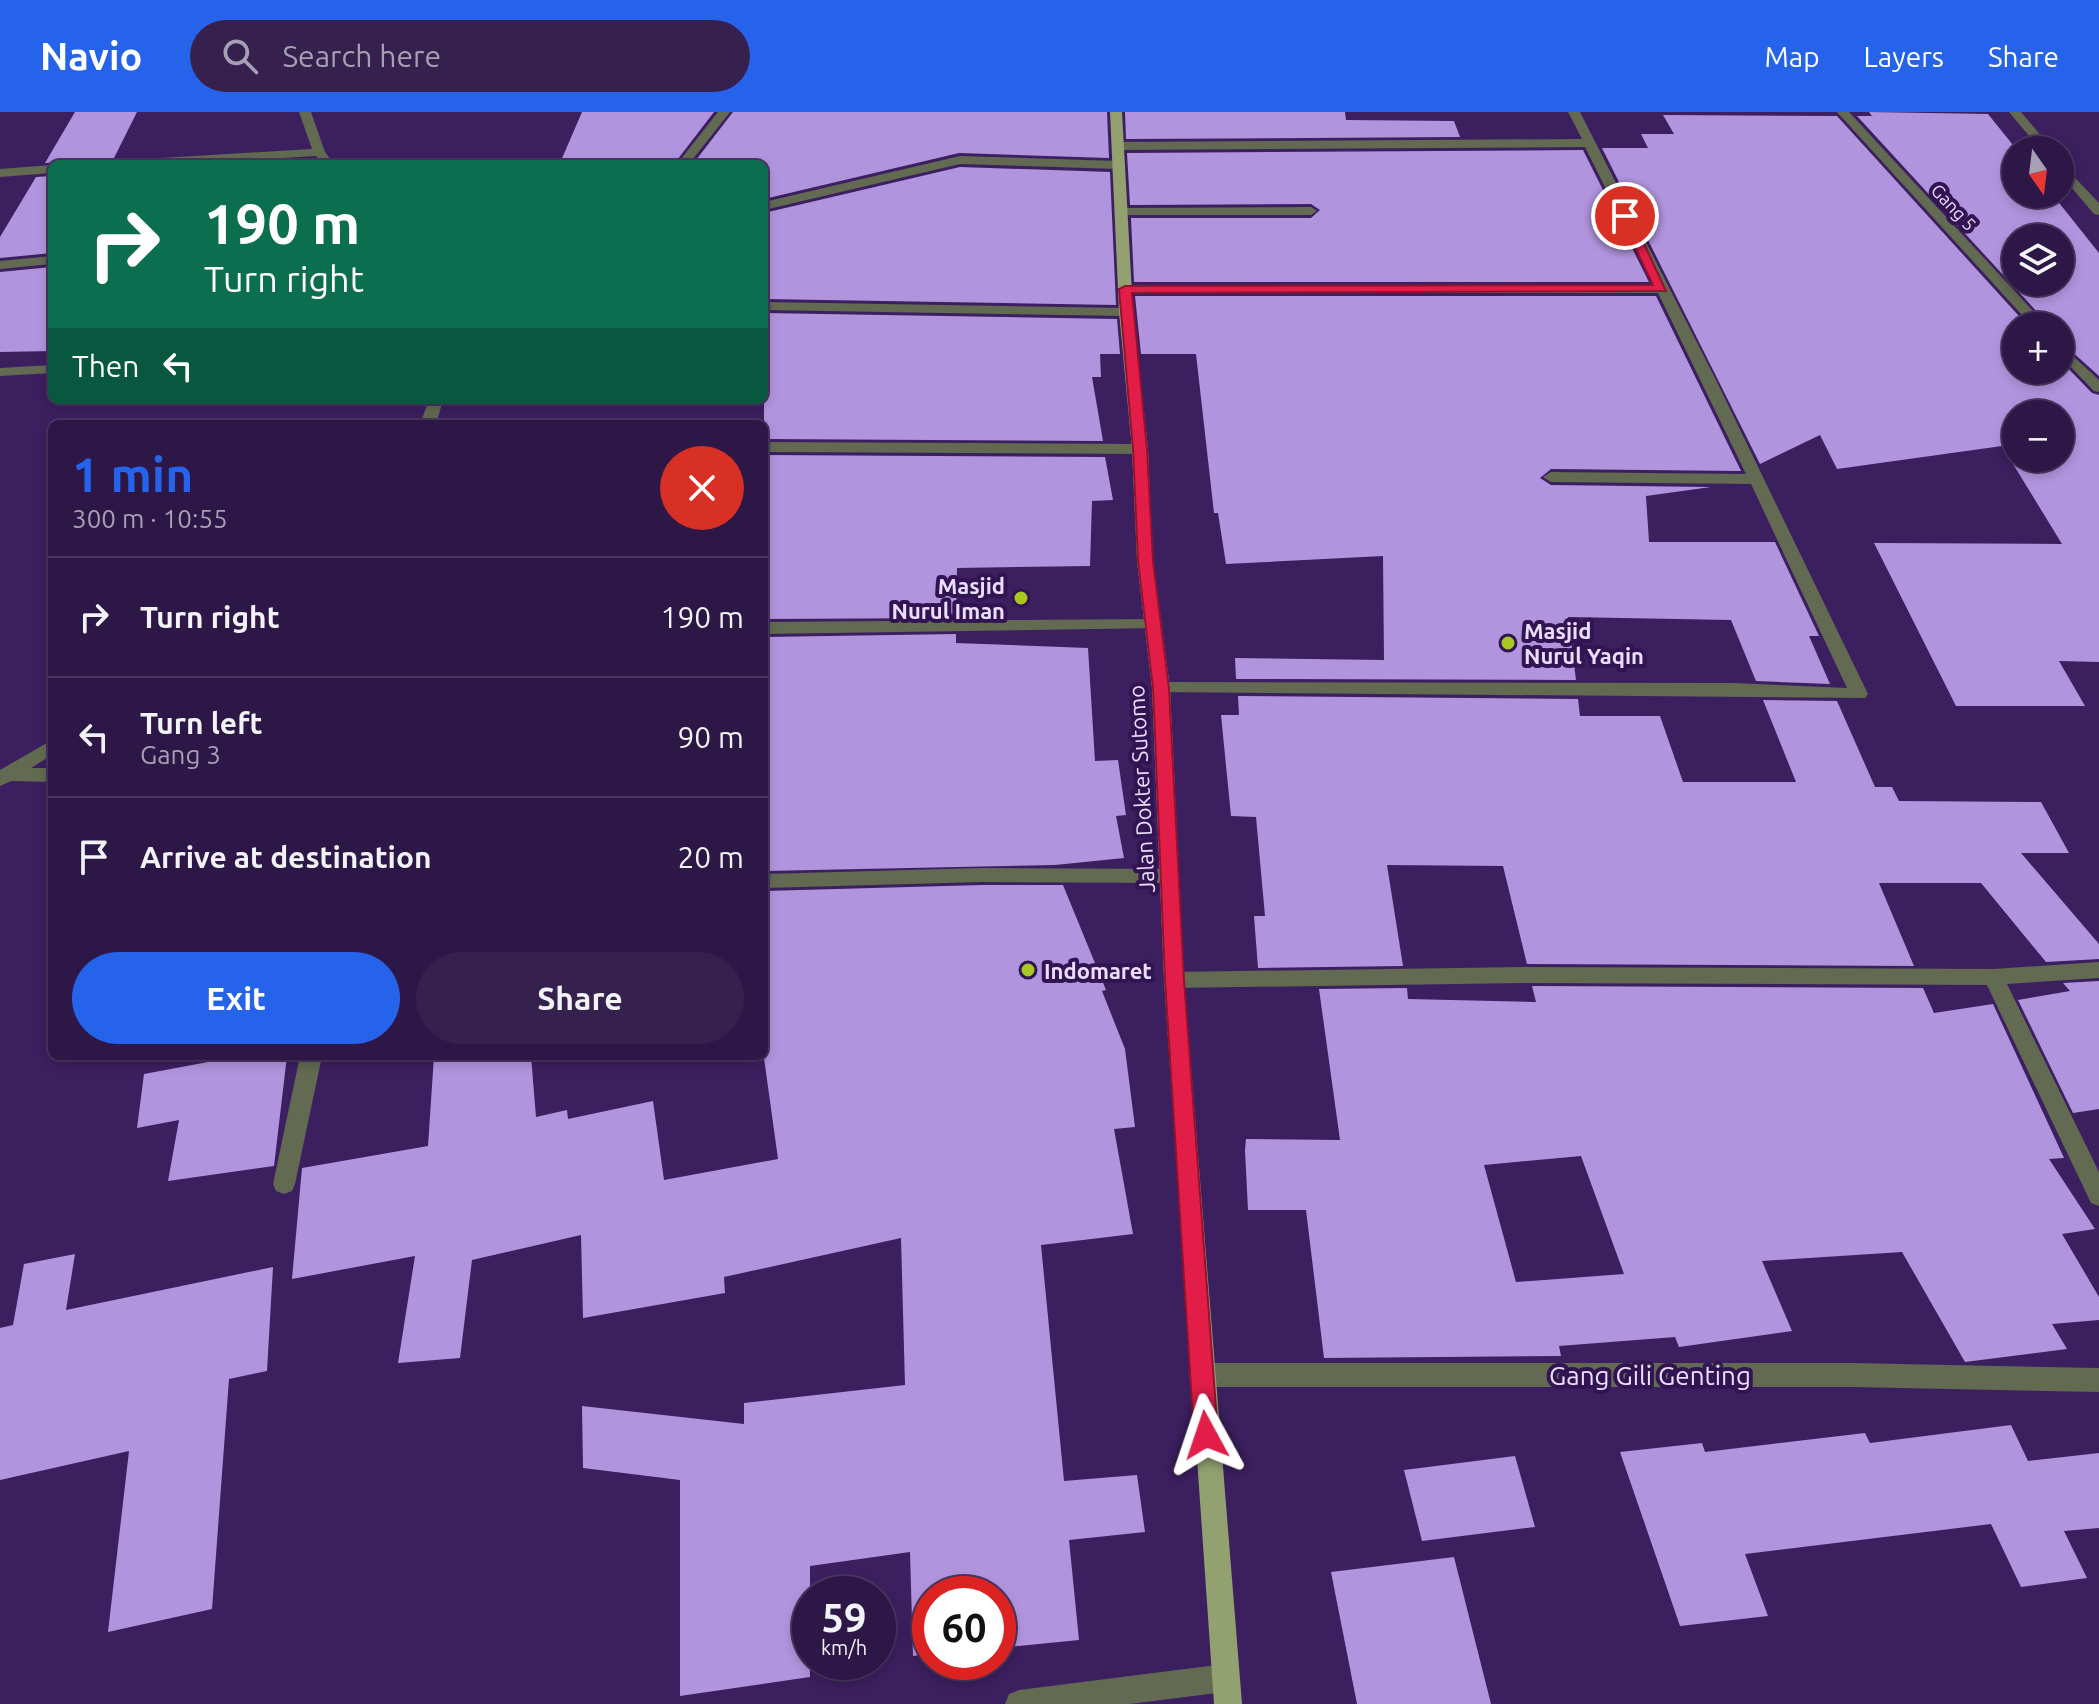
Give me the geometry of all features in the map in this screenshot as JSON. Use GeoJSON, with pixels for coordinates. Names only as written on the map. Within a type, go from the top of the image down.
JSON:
{"type":"FeatureCollection","features":[{"type":"Feature","properties":{"kind":"main road","name":"Jalan Dokter Sutomo"},"geometry":{"type":"LineString","coordinates":[[1116,112],[1126,312],[1140,449],[1152,624],[1161,688],[1174,980],[1226,1691]]}},
{"type":"Feature","properties":{"kind":"street"},"geometry":{"type":"LineString","coordinates":[[305,112],[319,152],[325,160]]}},
{"type":"Feature","properties":{"kind":"street"},"geometry":{"type":"LineString","coordinates":[[686,160],[724,112]]}},
{"type":"Feature","properties":{"kind":"street"},"geometry":{"type":"LineString","coordinates":[[1161,688],[1732,689],[1859,694],[1574,112]]}},
{"type":"Feature","properties":{"kind":"street","name":"Gang 5"},"geometry":{"type":"LineString","coordinates":[[1843,112],[2027,312]]}},
{"type":"Feature","properties":{"kind":"street"},"geometry":{"type":"LineString","coordinates":[[2015,112],[2035,136]]}},
{"type":"Feature","properties":{"kind":"street"},"geometry":{"type":"LineString","coordinates":[[768,205],[960,160],[1589,143]]}},
{"type":"Feature","properties":{"kind":"street"},"geometry":{"type":"LineString","coordinates":[[192,160],[319,152]]}},
{"type":"Feature","properties":{"kind":"street"},"geometry":{"type":"LineString","coordinates":[[0,173],[48,169]]}},
{"type":"Feature","properties":{"kind":"street"},"geometry":{"type":"LineString","coordinates":[[2074,183],[2099,211]]}},
{"type":"Feature","properties":{"kind":"street"},"geometry":{"type":"LineString","coordinates":[[2078,188],[2099,186]]}},
{"type":"Feature","properties":{"kind":"street"},"geometry":{"type":"LineString","coordinates":[[1122,212],[1311,211]]}},
{"type":"Feature","properties":{"kind":"street"},"geometry":{"type":"LineString","coordinates":[[0,265],[48,260]]}},
{"type":"Feature","properties":{"kind":"street"},"geometry":{"type":"LineString","coordinates":[[1125,289],[1661,289]]}},
{"type":"Feature","properties":{"kind":"street"},"geometry":{"type":"LineString","coordinates":[[768,306],[1126,312]]}},
{"type":"Feature","properties":{"kind":"street"},"geometry":{"type":"LineString","coordinates":[[2074,362],[2099,388]]}},
{"type":"Feature","properties":{"kind":"street"},"geometry":{"type":"LineString","coordinates":[[0,372],[48,369]]}},
{"type":"Feature","properties":{"kind":"street"},"geometry":{"type":"LineString","coordinates":[[768,447],[1140,449]]}},
{"type":"Feature","properties":{"kind":"street"},"geometry":{"type":"LineString","coordinates":[[1551,477],[1756,479]]}},
{"type":"Feature","properties":{"kind":"street"},"geometry":{"type":"LineString","coordinates":[[768,628],[1152,624]]}},
{"type":"Feature","properties":{"kind":"street"},"geometry":{"type":"LineString","coordinates":[[5,777],[48,749]]}},
{"type":"Feature","properties":{"kind":"street"},"geometry":{"type":"LineString","coordinates":[[5,777],[48,775]]}},
{"type":"Feature","properties":{"kind":"street"},"geometry":{"type":"LineString","coordinates":[[768,881],[982,875],[1169,876]]}},
{"type":"Feature","properties":{"kind":"street"},"geometry":{"type":"LineString","coordinates":[[1174,980],[1524,975],[1993,977],[2099,970]]}},
{"type":"Feature","properties":{"kind":"street"},"geometry":{"type":"LineString","coordinates":[[1993,977],[2099,1196]]}},
{"type":"Feature","properties":{"kind":"street"},"geometry":{"type":"LineString","coordinates":[[284,1184],[310,1060]]}},
{"type":"Feature","properties":{"kind":"street","name":"Gang Gili Genting"},"geometry":{"type":"LineString","coordinates":[[1201,1375],[1853,1375],[2099,1380]]}},
{"type":"Feature","properties":{"kind":"street"},"geometry":{"type":"LineString","coordinates":[[1019,1704],[1226,1691]]}},
{"type":"Feature","properties":{"kind":"building"},"geometry":{"type":"Polygon","coordinates":[[[75,112],[137,112],[114,158],[48,160],[45,163],[75,112]]]}},
{"type":"Feature","properties":{"kind":"building"},"geometry":{"type":"Polygon","coordinates":[[[582,112],[714,112],[677,160],[561,160],[582,112]]]}},
{"type":"Feature","properties":{"kind":"building"},"geometry":{"type":"Polygon","coordinates":[[[733,112],[1107,112],[1109,158],[959,153],[768,198],[768,160],[696,160],[733,112]]]}},
{"type":"Feature","properties":{"kind":"building"},"geometry":{"type":"Polygon","coordinates":[[[1125,112],[1345,112],[1346,120],[1454,121],[1460,137],[1126,139],[1125,112]]]}},
{"type":"Feature","properties":{"kind":"building"},"geometry":{"type":"Polygon","coordinates":[[[1869,112],[1988,114],[2006,136],[2002,136],[2002,208],[2063,208],[2099,253],[2099,376],[2074,354],[2074,312],[2037,312],[2022,296],[2074,296],[2074,224],[2002,224],[2002,274],[1857,116],[1872,116],[1869,112]]]}},
{"type":"Feature","properties":{"kind":"building"},"geometry":{"type":"Polygon","coordinates":[[[1663,115],[1837,116],[2015,312],[2002,312],[2002,384],[2074,384],[2074,374],[2092,393],[2099,395],[2099,662],[2059,661],[2085,706],[1956,706],[1874,543],[2062,544],[2018,472],[2074,472],[2074,400],[2002,400],[2002,446],[1837,469],[1820,435],[1760,464],[1602,148],[1648,148],[1641,134],[1674,134],[1663,115]]]}},
{"type":"Feature","properties":{"kind":"building"},"geometry":{"type":"Polygon","coordinates":[[[1583,150],[1649,282],[1134,282],[1131,218],[1311,218],[1320,210],[1311,204],[1130,205],[1127,153],[1583,150]]]}},
{"type":"Feature","properties":{"kind":"building"},"geometry":{"type":"Polygon","coordinates":[[[960,167],[1110,172],[1116,305],[768,299],[768,212],[960,167]]]}},
{"type":"Feature","properties":{"kind":"building"},"geometry":{"type":"Polygon","coordinates":[[[48,176],[48,253],[0,258],[0,237],[36,177],[48,176]]]}},
{"type":"Feature","properties":{"kind":"building"},"geometry":{"type":"Polygon","coordinates":[[[48,267],[48,351],[0,352],[0,272],[48,267]]]}},
{"type":"Feature","properties":{"kind":"building"},"geometry":{"type":"Polygon","coordinates":[[[1135,296],[1656,296],[1741,471],[1551,469],[1540,478],[1551,485],[1711,487],[1646,496],[1649,542],[1775,542],[1819,636],[1809,636],[1830,684],[1756,681],[1731,620],[1568,617],[1576,680],[1236,679],[1235,658],[1384,660],[1383,556],[1226,564],[1218,513],[1214,513],[1196,354],[1141,354],[1135,296]]]}},
{"type":"Feature","properties":{"kind":"building"},"geometry":{"type":"Polygon","coordinates":[[[768,313],[1117,319],[1120,354],[1100,354],[1101,377],[1092,377],[1103,441],[768,439],[768,420],[764,420],[764,404],[768,404],[768,313]]]}},
{"type":"Feature","properties":{"kind":"building"},"geometry":{"type":"Polygon","coordinates":[[[768,455],[1105,457],[1113,500],[1092,501],[1090,566],[957,568],[956,618],[768,619],[768,455]]]}},
{"type":"Feature","properties":{"kind":"building"},"geometry":{"type":"Polygon","coordinates":[[[956,634],[956,643],[1088,648],[1095,761],[1118,760],[1126,815],[1116,816],[1124,858],[1055,865],[768,871],[768,637],[956,634]]]}},
{"type":"Feature","properties":{"kind":"building"},"geometry":{"type":"Polygon","coordinates":[[[1238,696],[1578,699],[1580,716],[1660,716],[1683,782],[1796,782],[1763,700],[1837,701],[1875,787],[1892,787],[1899,801],[2041,802],[2069,853],[2021,853],[2099,944],[2099,959],[2046,962],[1981,883],[1879,883],[1914,966],[1527,964],[1503,866],[1387,865],[1403,966],[1258,968],[1254,916],[1265,916],[1256,817],[1231,816],[1221,715],[1239,715],[1238,696]]]}},
{"type":"Feature","properties":{"kind":"building"},"geometry":{"type":"Polygon","coordinates":[[[1063,885],[1106,990],[1102,991],[1125,1049],[1135,1127],[1114,1129],[1133,1234],[1041,1245],[1064,1481],[1137,1475],[1145,1532],[1069,1540],[1079,1640],[1016,1646],[1016,1576],[912,1576],[912,1621],[910,1552],[810,1566],[810,1576],[792,1576],[792,1680],[680,1696],[680,1480],[583,1468],[582,1406],[744,1424],[744,1403],[905,1385],[901,1238],[724,1277],[725,1293],[583,1318],[581,1235],[472,1260],[460,1358],[398,1363],[415,1256],[292,1279],[302,1168],[428,1146],[434,1060],[531,1060],[536,1117],[567,1110],[568,1119],[653,1101],[664,1180],[778,1159],[764,1060],[768,1060],[768,891],[1063,885]]]}},
{"type":"Feature","properties":{"kind":"building"},"geometry":{"type":"Polygon","coordinates":[[[2099,981],[2099,1109],[2073,1113],[2018,1000],[2070,991],[2063,983],[2099,981]]]}},
{"type":"Feature","properties":{"kind":"building"},"geometry":{"type":"Polygon","coordinates":[[[1532,986],[1923,988],[1934,1013],[1993,1004],[2064,1158],[2049,1159],[2095,1229],[2062,1234],[2099,1297],[2099,1320],[2052,1324],[2067,1349],[1965,1362],[1902,1252],[1762,1261],[1792,1331],[1679,1347],[1675,1337],[1559,1346],[1561,1356],[1324,1358],[1306,1210],[1248,1210],[1245,1150],[1246,1139],[1340,1140],[1319,989],[1407,988],[1408,999],[1536,1002],[1532,986]],[[1581,1156],[1484,1165],[1516,1282],[1624,1274],[1581,1156]]]}},
{"type":"Feature","properties":{"kind":"building"},"geometry":{"type":"Polygon","coordinates":[[[219,1060],[287,1060],[274,1166],[168,1181],[179,1120],[137,1128],[144,1074],[219,1060]]]}},
{"type":"Feature","properties":{"kind":"building"},"geometry":{"type":"Polygon","coordinates":[[[75,1254],[66,1310],[273,1267],[267,1371],[229,1379],[212,1609],[108,1632],[129,1451],[0,1480],[0,1328],[13,1325],[24,1264],[75,1254]]]}},
{"type":"Feature","properties":{"kind":"building"},"geometry":{"type":"Polygon","coordinates":[[[2011,1425],[2028,1461],[2099,1453],[2099,1528],[2064,1531],[2087,1578],[2021,1587],[1991,1524],[1745,1554],[1768,1616],[1680,1626],[1620,1452],[1702,1443],[1705,1452],[1865,1433],[1870,1443],[2011,1425]]]}},
{"type":"Feature","properties":{"kind":"building"},"geometry":{"type":"Polygon","coordinates":[[[1515,1456],[1535,1527],[1422,1541],[1404,1470],[1515,1456]]]}},
{"type":"Feature","properties":{"kind":"building"},"geometry":{"type":"Polygon","coordinates":[[[1454,1557],[1491,1704],[1357,1704],[1331,1572],[1454,1557]]]}},
{"type":"Feature","properties":{"kind":"place","name":"Masjid Nurul Iman"},"geometry":{"type":"Point","coordinates":[1021,598]}},
{"type":"Feature","properties":{"kind":"place","name":"Masjid Nurul Yaqin"},"geometry":{"type":"Point","coordinates":[1508,643]}},
{"type":"Feature","properties":{"kind":"place","name":"Indomaret"},"geometry":{"type":"Point","coordinates":[1028,970]}},
{"type":"Feature","properties":{"kind":"route"},"geometry":{"type":"LineString","coordinates":[[1206,1435],[1174,980],[1161,688],[1145,561],[1140,449],[1125,289],[1661,289],[1625,216]]}}]}
